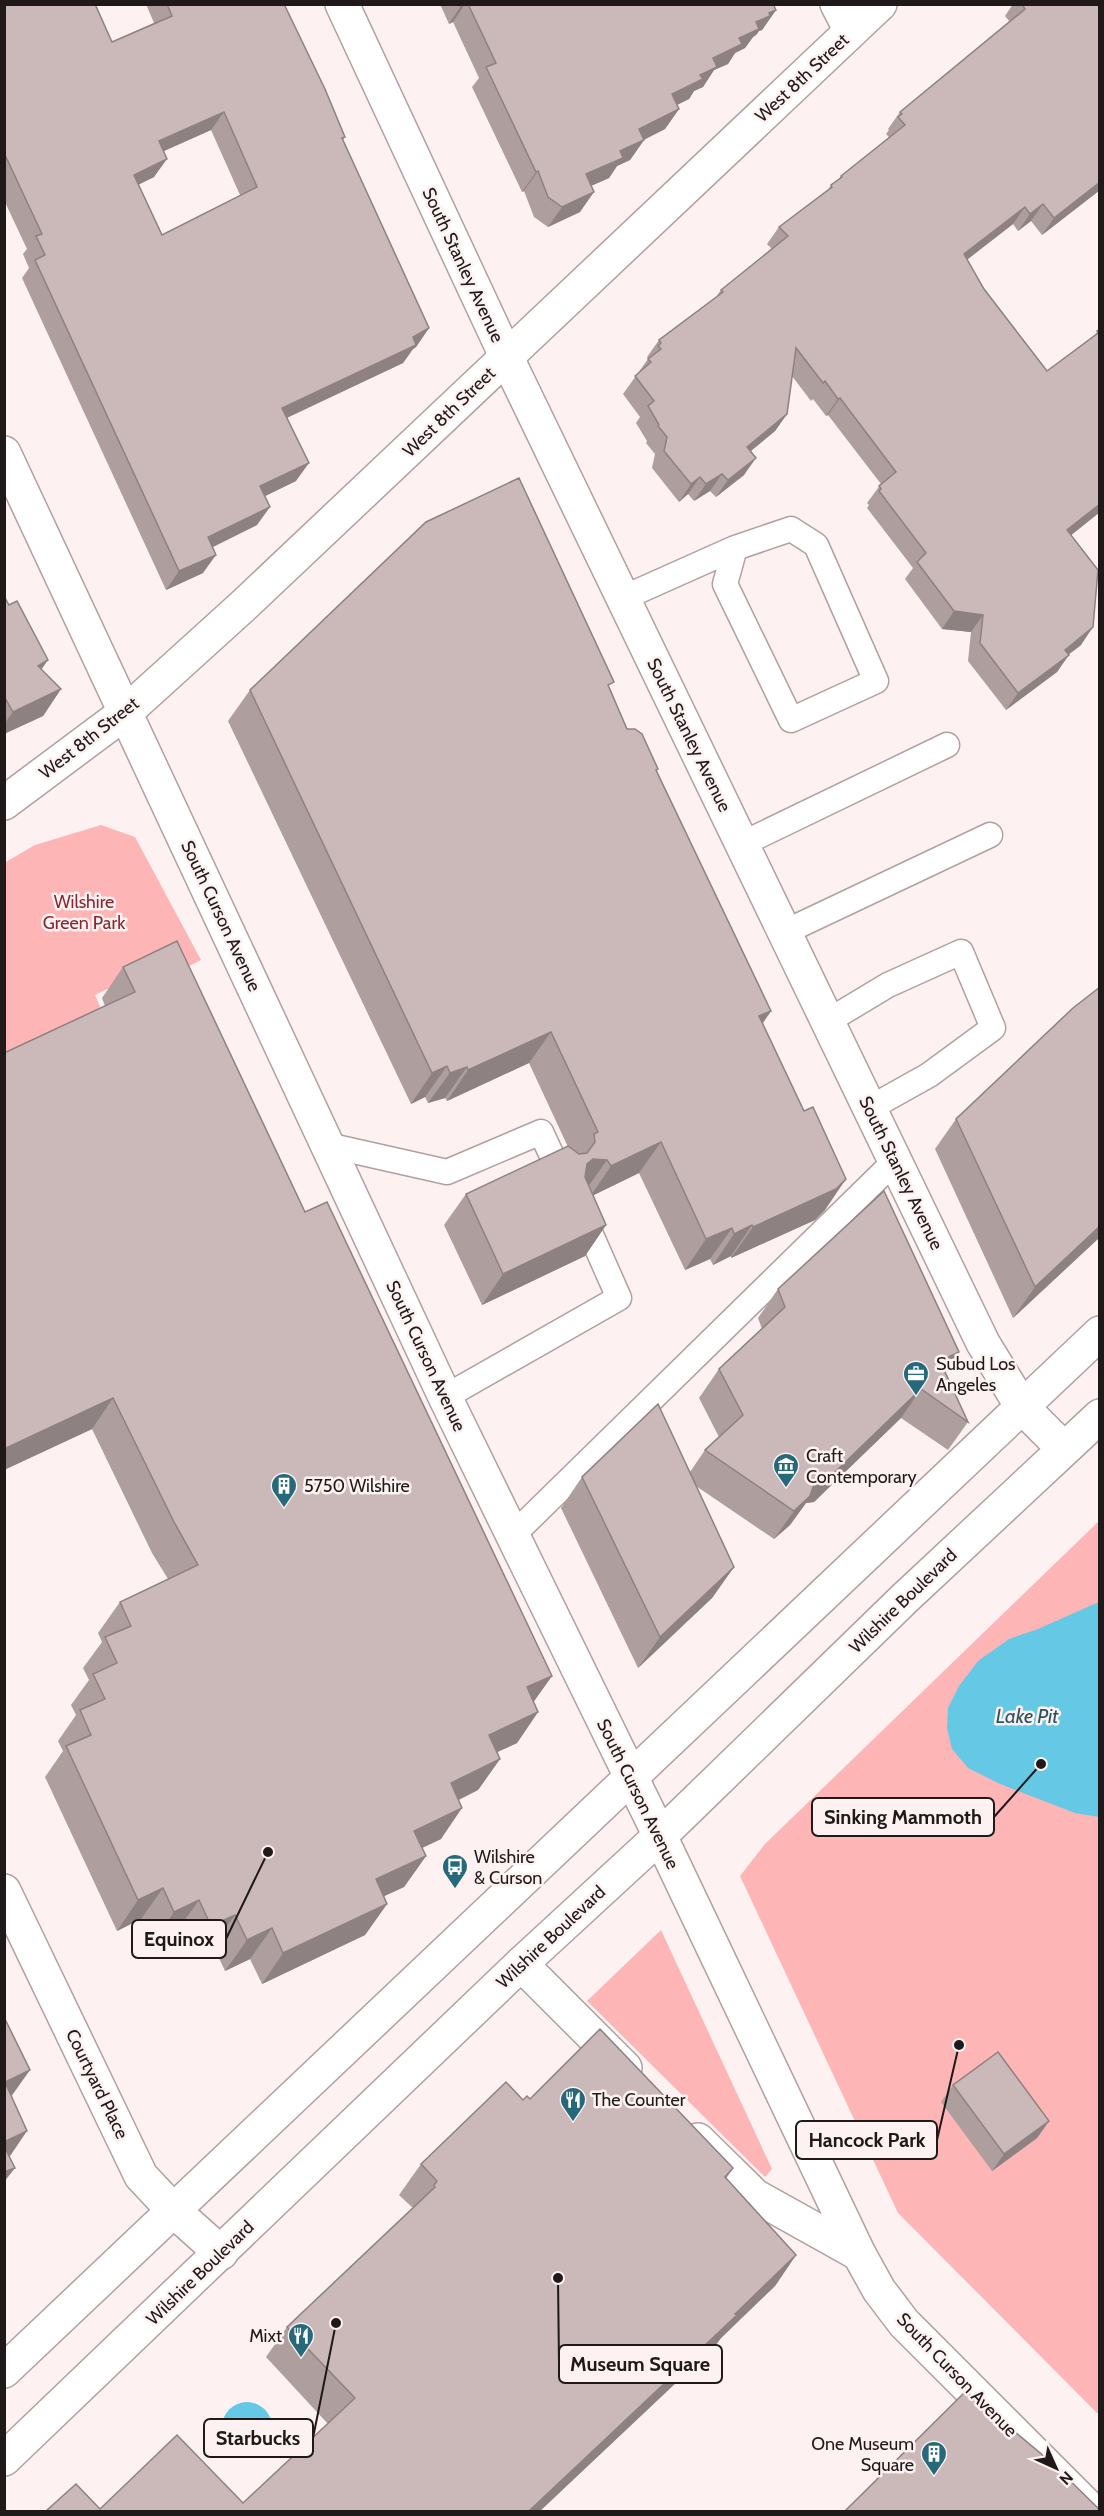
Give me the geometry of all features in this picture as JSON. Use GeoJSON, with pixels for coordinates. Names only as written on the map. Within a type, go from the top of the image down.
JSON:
{"type":"FeatureCollection","features":[{"type":"Feature","properties":{"kind":"street","name":"South Stanley Avenue"},"geometry":{"type":"LineString","coordinates":[[342,4],[506,357],[983,1342],[1022,1407],[1064,1449]]}},
{"type":"Feature","properties":{"kind":"street","name":"West 8th Street"},"geometry":{"type":"LineString","coordinates":[[4,803],[126,712],[243,606],[506,357],[844,18],[880,4]]}},
{"type":"Feature","properties":{"kind":"street","name":"South Curson Avenue"},"geometry":{"type":"LineString","coordinates":[[4,453],[445,1397],[660,1836],[859,2254],[879,2290],[904,2323],[1093,2511]]}},
{"type":"Feature","properties":{"kind":"street"},"geometry":{"type":"LineString","coordinates":[[4,2371],[631,1780],[1100,1333]]}},
{"type":"Feature","properties":{"kind":"street","name":"Wilshire Boulevard"},"geometry":{"type":"LineString","coordinates":[[4,2459],[521,1964],[660,1836],[905,1598],[1100,1416]]}},
{"type":"Feature","properties":{"kind":"street","name":"Courtyard Place"},"geometry":{"type":"LineString","coordinates":[[4,1891],[141,2176],[173,2210],[221,2253]]}},
{"type":"Feature","properties":{"kind":"street"},"geometry":{"type":"LineString","coordinates":[[521,1964],[648,2090]]}},
{"type":"Feature","properties":{"kind":"street"},"geometry":{"type":"LineString","coordinates":[[681,2122],[755,2196],[859,2254]]}},
{"type":"Feature","properties":{"kind":"lane"},"geometry":{"type":"LineString","coordinates":[[623,598],[735,548],[791,529],[816,545],[876,681],[791,720],[726,584],[735,548]]}},
{"type":"Feature","properties":{"kind":"lane"},"geometry":{"type":"LineString","coordinates":[[742,843],[947,746]]}},
{"type":"Feature","properties":{"kind":"lane"},"geometry":{"type":"LineString","coordinates":[[785,932],[990,835]]}},
{"type":"Feature","properties":{"kind":"lane"},"geometry":{"type":"LineString","coordinates":[[828,1021],[888,985],[961,952],[993,1028],[929,1075],[870,1108]]}},
{"type":"Feature","properties":{"kind":"lane"},"geometry":{"type":"LineString","coordinates":[[327,1145],[447,1172],[541,1132],[560,1171]]}},
{"type":"Feature","properties":{"kind":"lane"},"geometry":{"type":"LineString","coordinates":[[512,1536],[895,1161]]}},
{"type":"Feature","properties":{"kind":"lane"},"geometry":{"type":"LineString","coordinates":[[445,1397],[619,1298],[577,1203]]}},
{"type":"Feature","properties":{"kind":"green space","name":"Wilshire Green Park"},"geometry":{"type":"Polygon","coordinates":[[[101,825],[135,837],[201,960],[169,976],[161,963],[95,995],[106,1020],[5,1067],[4,863],[35,845],[101,825]]]}},
{"type":"Feature","properties":{"kind":"green space"},"geometry":{"type":"Polygon","coordinates":[[[1099,1521],[1099,2415],[898,2213],[740,1876],[765,1844],[1099,1521]]]}},
{"type":"Feature","properties":{"kind":"green space"},"geometry":{"type":"Polygon","coordinates":[[[661,1930],[772,2169],[765,2177],[587,2001],[661,1930]]]}},
{"type":"Feature","properties":{"kind":"water","name":"Lake Pit"},"geometry":{"type":"Polygon","coordinates":[[[1099,1602],[1099,1817],[1075,1813],[1000,1784],[968,1768],[952,1749],[947,1728],[948,1708],[959,1686],[978,1661],[1009,1639],[1099,1602]]]}},
{"type":"Feature","properties":{"kind":"water"},"geometry":{"type":"Polygon","coordinates":[[[247,2402],[265,2409],[272,2427],[265,2445],[247,2452],[229,2445],[222,2427],[229,2409],[247,2402]]]}},
{"type":"Feature","properties":{"kind":"building"},"geometry":{"type":"Polygon","coordinates":[[[4,4],[95,4],[112,42],[172,16],[167,4],[284,4],[325,89],[345,137],[342,138],[429,328],[413,337],[416,345],[282,408],[309,463],[260,486],[270,507],[208,537],[216,555],[179,571],[35,260],[45,255],[36,236],[42,234],[6,157],[4,158],[4,4]],[[224,112],[159,141],[167,159],[134,175],[162,235],[257,187],[224,112]]]}},
{"type":"Feature","properties":{"kind":"building"},"geometry":{"type":"Polygon","coordinates":[[[468,4],[773,4],[776,10],[769,13],[770,16],[756,22],[759,29],[739,38],[742,44],[713,58],[717,67],[700,75],[703,79],[672,94],[679,109],[639,129],[644,140],[620,151],[623,158],[586,174],[594,192],[562,207],[548,197],[538,171],[536,172],[486,67],[496,63],[468,4]]]}},
{"type":"Feature","properties":{"kind":"building"},"geometry":{"type":"Polygon","coordinates":[[[1022,4],[1100,4],[1100,182],[1054,218],[1043,204],[1030,214],[1025,207],[964,254],[984,289],[1047,371],[1098,333],[1100,329],[1100,504],[1067,530],[1098,570],[1093,627],[1065,650],[1069,655],[1018,693],[980,643],[983,615],[954,611],[917,562],[926,553],[879,491],[881,489],[879,486],[896,472],[840,398],[838,399],[825,381],[823,383],[796,348],[787,414],[747,447],[756,458],[728,480],[722,474],[706,484],[700,477],[691,484],[664,451],[667,437],[658,426],[648,406],[654,401],[635,376],[651,362],[648,359],[661,349],[658,346],[661,343],[659,340],[723,292],[721,290],[788,236],[779,227],[832,187],[831,185],[841,176],[905,125],[898,117],[902,114],[900,112],[1025,9],[1022,4]]]}},
{"type":"Feature","properties":{"kind":"building"},"geometry":{"type":"Polygon","coordinates":[[[519,478],[614,682],[608,685],[627,729],[635,729],[642,734],[658,769],[656,770],[771,1011],[759,1016],[804,1111],[813,1107],[846,1179],[836,1189],[753,1227],[752,1225],[734,1234],[732,1228],[706,1239],[661,1142],[611,1166],[607,1160],[593,1159],[587,1164],[585,1177],[606,1225],[503,1274],[466,1194],[568,1146],[579,1154],[587,1153],[595,1142],[594,1134],[598,1132],[551,1032],[468,1070],[467,1067],[450,1073],[447,1066],[432,1073],[250,690],[426,522],[519,478]]]}},
{"type":"Feature","properties":{"kind":"building"},"geometry":{"type":"Polygon","coordinates":[[[4,596],[9,605],[17,601],[48,660],[38,666],[61,689],[13,712],[4,696],[4,596]]]}},
{"type":"Feature","properties":{"kind":"building","name":"5750 Wilshire"},"geometry":{"type":"Polygon","coordinates":[[[177,941],[305,1212],[327,1202],[552,1676],[527,1687],[538,1712],[489,1735],[500,1759],[451,1783],[462,1808],[414,1831],[426,1856],[376,1879],[387,1904],[283,1953],[272,1928],[247,1940],[235,1915],[211,1926],[199,1900],[174,1912],[163,1888],[138,1900],[66,1746],[91,1735],[80,1710],[105,1699],[93,1674],[117,1663],[105,1637],[131,1626],[120,1602],[198,1565],[174,1522],[113,1398],[4,1449],[4,1053],[135,992],[123,967],[177,941]]]}},
{"type":"Feature","properties":{"kind":"building"},"geometry":{"type":"Polygon","coordinates":[[[1100,987],[1100,1226],[1035,1287],[956,1119],[1073,1008],[1100,987]]]}},
{"type":"Feature","properties":{"kind":"building"},"geometry":{"type":"Polygon","coordinates":[[[884,1191],[959,1352],[940,1361],[968,1422],[921,1389],[834,1473],[826,1474],[813,1487],[810,1496],[794,1511],[705,1450],[743,1415],[719,1369],[785,1307],[778,1289],[884,1191]]]}},
{"type":"Feature","properties":{"kind":"building"},"geometry":{"type":"Polygon","coordinates":[[[658,1404],[734,1567],[660,1637],[582,1477],[658,1404]]]}},
{"type":"Feature","properties":{"kind":"building"},"geometry":{"type":"Polygon","coordinates":[[[4,2017],[30,2070],[5,2082],[27,2131],[4,2142],[4,2017]]]}},
{"type":"Feature","properties":{"kind":"building"},"geometry":{"type":"Polygon","coordinates":[[[600,2029],[733,2168],[725,2177],[796,2255],[735,2314],[737,2315],[529,2511],[46,2511],[76,2484],[100,2509],[177,2435],[243,2503],[355,2398],[287,2327],[435,2187],[437,2181],[421,2164],[506,2082],[523,2100],[527,2096],[530,2099],[600,2029]]]}},
{"type":"Feature","properties":{"kind":"building"},"geometry":{"type":"Polygon","coordinates":[[[998,2052],[1049,2121],[1004,2154],[953,2085],[998,2052]]]}},
{"type":"Feature","properties":{"kind":"building"},"geometry":{"type":"Polygon","coordinates":[[[4,2146],[15,2168],[4,2172],[4,2146]]]}},
{"type":"Feature","properties":{"kind":"building"},"geometry":{"type":"Polygon","coordinates":[[[966,2391],[1051,2462],[1100,2511],[845,2511],[966,2391]]]}},
{"type":"Feature","properties":{"kind":"place","name":"Subud Los Angeles"},"geometry":{"type":"Point","coordinates":[916,1397]}},
{"type":"Feature","properties":{"kind":"place","name":"Craft Contemporary"},"geometry":{"type":"Point","coordinates":[786,1489]}},
{"type":"Feature","properties":{"kind":"place","name":"5750 Wilshire"},"geometry":{"type":"Point","coordinates":[284,1509]}},
{"type":"Feature","properties":{"kind":"place","name":"Sinking Mammoth"},"geometry":{"type":"Point","coordinates":[1041,1764]}},
{"type":"Feature","properties":{"kind":"place","name":"Equinox"},"geometry":{"type":"Point","coordinates":[268,1852]}},
{"type":"Feature","properties":{"kind":"place","name":"Wilshire & Curson"},"geometry":{"type":"Point","coordinates":[455,1890]}},
{"type":"Feature","properties":{"kind":"place","name":"Hancock Park"},"geometry":{"type":"Point","coordinates":[959,2045]}},
{"type":"Feature","properties":{"kind":"place","name":"The Counter"},"geometry":{"type":"Point","coordinates":[573,2123]}},
{"type":"Feature","properties":{"kind":"place","name":"Museum Square"},"geometry":{"type":"Point","coordinates":[558,2278]}},
{"type":"Feature","properties":{"kind":"place","name":"Starbucks"},"geometry":{"type":"Point","coordinates":[336,2323]}},
{"type":"Feature","properties":{"kind":"place","name":"Mixt"},"geometry":{"type":"Point","coordinates":[301,2359]}},
{"type":"Feature","properties":{"kind":"place","name":"One Museum Square"},"geometry":{"type":"Point","coordinates":[934,2477]}}]}
